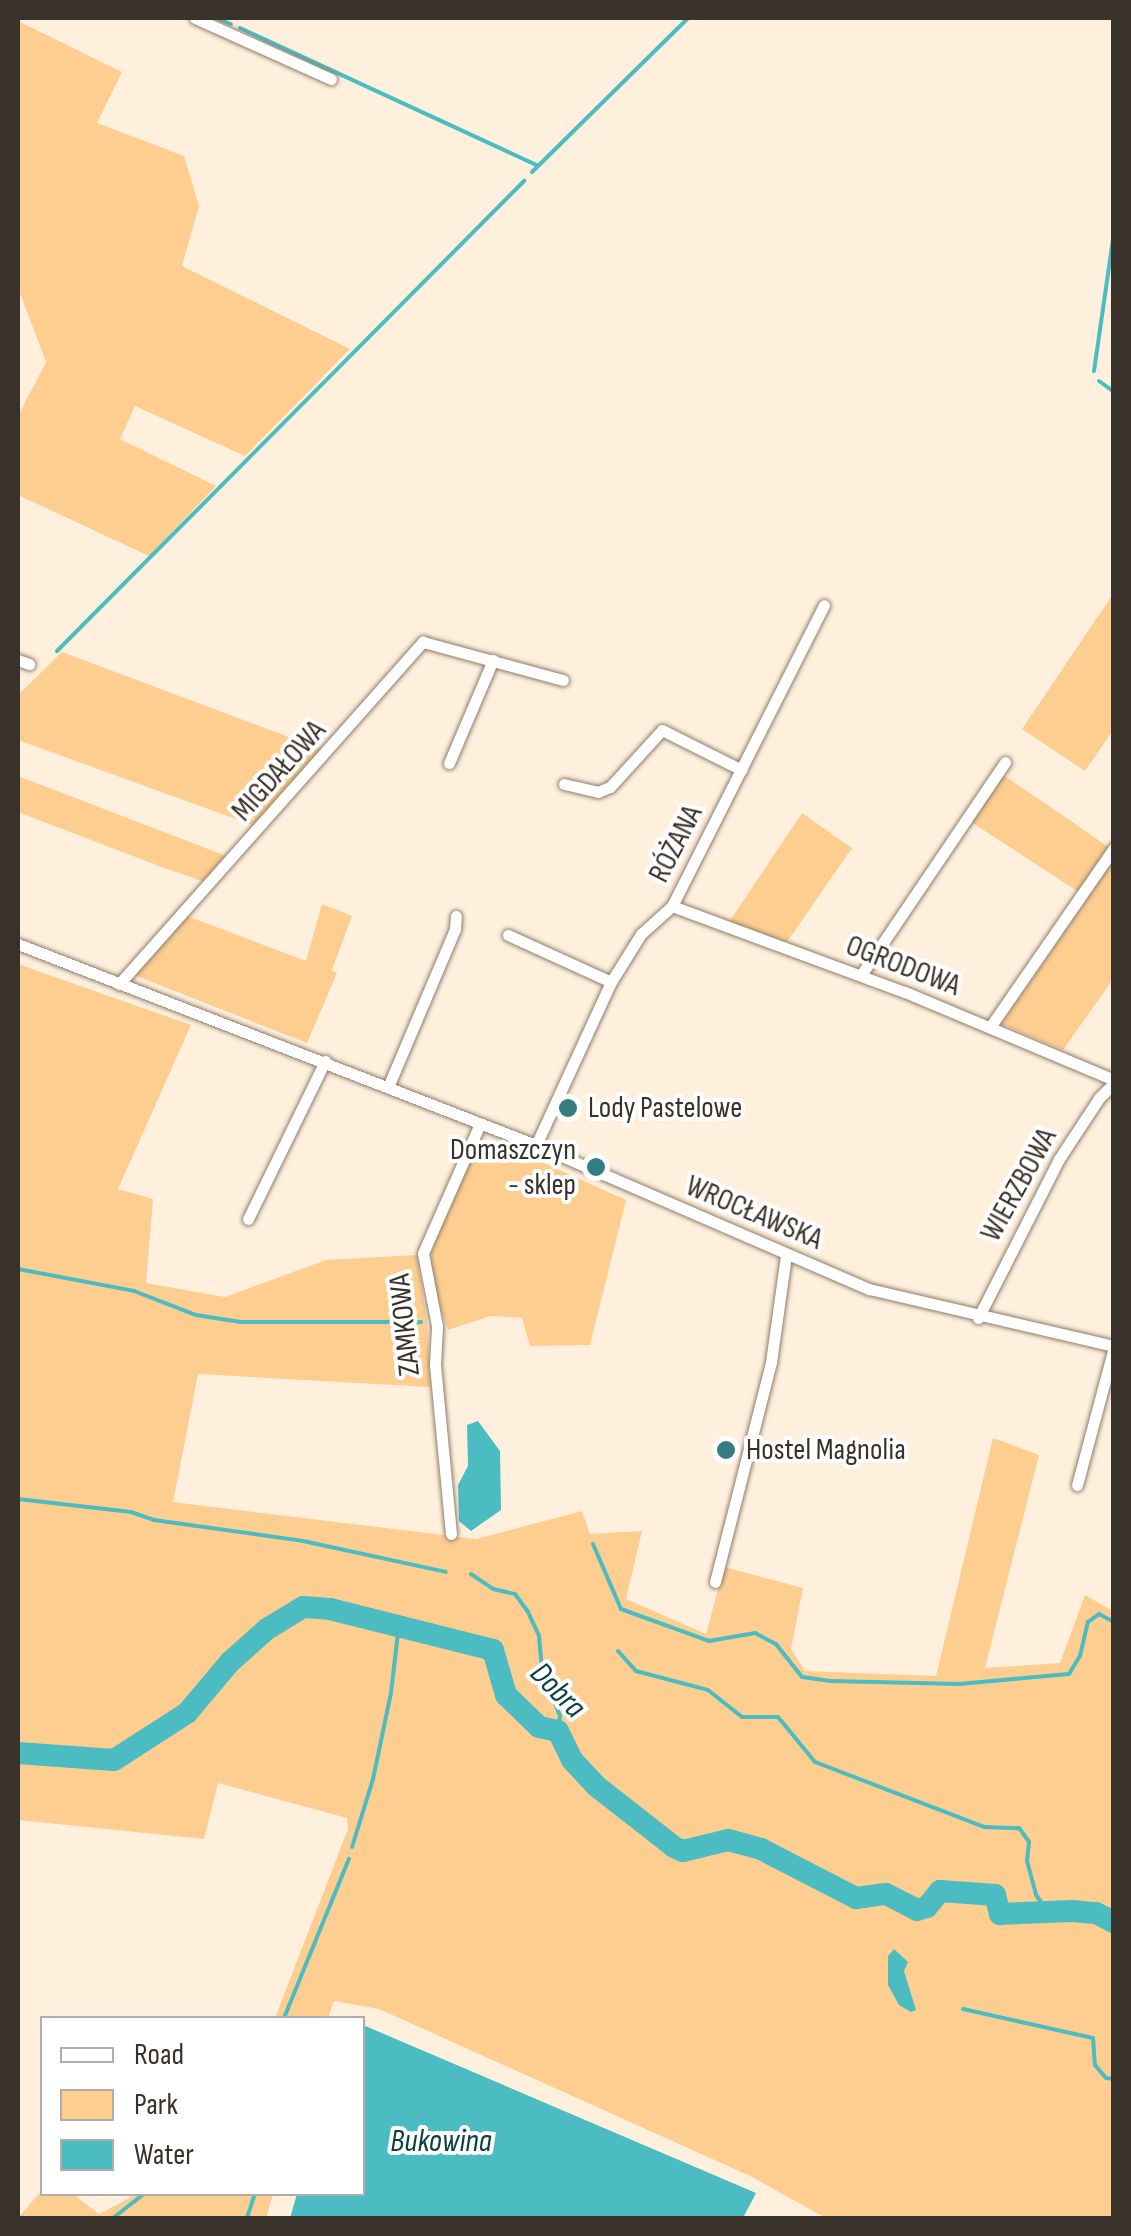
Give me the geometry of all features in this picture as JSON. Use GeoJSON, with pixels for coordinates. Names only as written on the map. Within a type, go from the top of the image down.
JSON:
{"type":"FeatureCollection","features":[{"type":"Feature","properties":{"kind":"street"},"geometry":{"type":"LineString","coordinates":[[196,18],[331,79]]}},
{"type":"Feature","properties":{"kind":"street","name":"RÓŻANA"},"geometry":{"type":"LineString","coordinates":[[536,1145],[611,982],[641,934],[672,906],[824,605]]}},
{"type":"Feature","properties":{"kind":"street","name":"MIGDAŁOWA"},"geometry":{"type":"LineString","coordinates":[[122,986],[423,642],[562,680]]}},
{"type":"Feature","properties":{"kind":"street"},"geometry":{"type":"LineString","coordinates":[[448,763],[493,660]]}},
{"type":"Feature","properties":{"kind":"street"},"geometry":{"type":"LineString","coordinates":[[564,784],[598,792],[610,788],[662,730],[742,770]]}},
{"type":"Feature","properties":{"kind":"street"},"geometry":{"type":"LineString","coordinates":[[861,975],[1005,762]]}},
{"type":"Feature","properties":{"kind":"street"},"geometry":{"type":"LineString","coordinates":[[990,1028],[1114,848]]}},
{"type":"Feature","properties":{"kind":"street","name":"OGRODOWA"},"geometry":{"type":"LineString","coordinates":[[672,906],[861,975],[1114,1082]]}},
{"type":"Feature","properties":{"kind":"street"},"geometry":{"type":"LineString","coordinates":[[388,1086],[455,929],[456,916]]}},
{"type":"Feature","properties":{"kind":"street"},"geometry":{"type":"LineString","coordinates":[[508,935],[611,982]]}},
{"type":"Feature","properties":{"kind":"street","name":"WROCŁAWSKA"},"geometry":{"type":"LineString","coordinates":[[18,944],[536,1145],[869,1290],[1114,1347],[1076,1485]]}},
{"type":"Feature","properties":{"kind":"street"},"geometry":{"type":"LineString","coordinates":[[248,1220],[325,1061]]}},
{"type":"Feature","properties":{"kind":"street","name":"WIERZBOWA"},"geometry":{"type":"LineString","coordinates":[[978,1318],[1059,1159],[1098,1098],[1114,1082]]}},
{"type":"Feature","properties":{"kind":"street","name":"ZAMKOWA"},"geometry":{"type":"LineString","coordinates":[[451,1534],[435,1365],[437,1326],[423,1252],[480,1124]]}},
{"type":"Feature","properties":{"kind":"street"},"geometry":{"type":"LineString","coordinates":[[715,1582],[770,1362],[786,1255]]}},
{"type":"Feature","properties":{"kind":"green space"},"geometry":{"type":"Polygon","coordinates":[[[18,21],[122,72],[97,123],[184,156],[199,206],[182,266],[350,349],[245,456],[135,406],[120,439],[216,486],[149,556],[18,495],[18,416],[46,362],[18,288],[18,21]]]}},
{"type":"Feature","properties":{"kind":"green space"},"geometry":{"type":"Polygon","coordinates":[[[1113,594],[1113,730],[1085,771],[1022,729],[1113,594]]]}},
{"type":"Feature","properties":{"kind":"green space"},"geometry":{"type":"Polygon","coordinates":[[[62,652],[321,749],[255,826],[18,740],[18,695],[62,652]]]}},
{"type":"Feature","properties":{"kind":"green space"},"geometry":{"type":"Polygon","coordinates":[[[1002,774],[1113,850],[1113,979],[1063,1050],[1001,1024],[1088,898],[968,820],[1002,774]]]}},
{"type":"Feature","properties":{"kind":"green space"},"geometry":{"type":"Polygon","coordinates":[[[18,776],[229,857],[205,882],[18,812],[18,776]]]}},
{"type":"Feature","properties":{"kind":"green space"},"geometry":{"type":"Polygon","coordinates":[[[802,813],[852,848],[787,942],[729,922],[802,813]]]}},
{"type":"Feature","properties":{"kind":"green space"},"geometry":{"type":"Polygon","coordinates":[[[322,904],[352,916],[332,970],[337,973],[307,1043],[134,975],[187,916],[306,961],[322,904]]]}},
{"type":"Feature","properties":{"kind":"green space"},"geometry":{"type":"Polygon","coordinates":[[[18,964],[191,1025],[118,1189],[153,1199],[146,1283],[225,1297],[326,1260],[417,1255],[427,1322],[430,1387],[198,1374],[173,1502],[476,1539],[582,1511],[590,1534],[642,1531],[626,1599],[706,1634],[724,1567],[803,1588],[791,1649],[805,1671],[936,1676],[993,1438],[1039,1455],[985,1668],[1060,1663],[1085,1595],[1113,1611],[1113,2218],[826,2218],[750,2176],[379,2009],[334,2001],[329,2016],[276,2016],[348,1829],[347,1818],[218,1783],[204,1839],[18,1820],[18,1759],[119,1765],[189,1716],[231,1666],[293,1620],[314,1612],[364,1619],[365,1612],[304,1604],[287,1612],[228,1659],[183,1712],[115,1755],[18,1748],[18,964]]]}},
{"type":"Feature","properties":{"kind":"green space"},"geometry":{"type":"Polygon","coordinates":[[[495,1141],[626,1200],[590,1345],[530,1346],[522,1318],[491,1316],[448,1330],[431,1279],[432,1240],[476,1142],[495,1141]]]}},
{"type":"Feature","properties":{"kind":"green space"},"geometry":{"type":"Polygon","coordinates":[[[40,2192],[40,2196],[76,2196],[99,2214],[133,2196],[272,2196],[266,2218],[18,2218],[40,2192]]]}},
{"type":"Feature","properties":{"kind":"water"},"geometry":{"type":"Polygon","coordinates":[[[478,1421],[500,1451],[501,1510],[471,1531],[459,1521],[458,1485],[468,1466],[467,1425],[478,1421]]]}},
{"type":"Feature","properties":{"kind":"water"},"geometry":{"type":"Polygon","coordinates":[[[894,1949],[908,1962],[904,1971],[916,2010],[911,2012],[899,2005],[888,1985],[888,1956],[894,1949]]]}},
{"type":"Feature","properties":{"kind":"water","name":"Bukowina"},"geometry":{"type":"Polygon","coordinates":[[[365,2026],[756,2193],[743,2218],[290,2218],[296,2196],[365,2196],[365,2026]]]}},
{"type":"Feature","properties":{"kind":"waterway"},"geometry":{"type":"LineString","coordinates":[[216,18],[231,24]]}},
{"type":"Feature","properties":{"kind":"waterway"},"geometry":{"type":"LineString","coordinates":[[532,172],[688,18]]}},
{"type":"Feature","properties":{"kind":"waterway"},"geometry":{"type":"LineString","coordinates":[[240,28],[538,166]]}},
{"type":"Feature","properties":{"kind":"waterway"},"geometry":{"type":"LineString","coordinates":[[57,651],[524,181]]}},
{"type":"Feature","properties":{"kind":"waterway"},"geometry":{"type":"LineString","coordinates":[[1094,371],[1114,233]]}},
{"type":"Feature","properties":{"kind":"waterway"},"geometry":{"type":"LineString","coordinates":[[1099,381],[1114,392]]}},
{"type":"Feature","properties":{"kind":"waterway"},"geometry":{"type":"LineString","coordinates":[[18,1269],[134,1291],[196,1315],[240,1322],[421,1322]]}},
{"type":"Feature","properties":{"kind":"waterway"},"geometry":{"type":"LineString","coordinates":[[18,1499],[131,1512],[154,1520],[303,1541],[446,1572]]}},
{"type":"Feature","properties":{"kind":"waterway"},"geometry":{"type":"LineString","coordinates":[[593,1544],[621,1609],[709,1641],[755,1633],[776,1644],[802,1677],[959,1684],[1069,1674],[1080,1656],[1088,1622],[1099,1614],[1114,1622]]}},
{"type":"Feature","properties":{"kind":"waterway"},"geometry":{"type":"LineString","coordinates":[[471,1574],[493,1589],[515,1594],[528,1612],[539,1636],[542,1669],[560,1716],[558,1731]]}},
{"type":"Feature","properties":{"kind":"waterway","name":"Dobra"},"geometry":{"type":"LineString","coordinates":[[18,1753],[114,1760],[187,1713],[230,1662],[267,1629],[303,1607],[330,1609],[493,1650],[506,1695],[539,1727],[558,1731],[572,1760],[595,1785],[683,1851],[728,1840],[761,1849],[856,1898],[886,1894],[917,1910],[927,1907],[940,1891],[995,1895],[1000,1914],[1072,1911],[1096,1913],[1114,1922]]}},
{"type":"Feature","properties":{"kind":"waterway"},"geometry":{"type":"LineString","coordinates":[[352,1847],[373,1779],[391,1693],[399,1624]]}},
{"type":"Feature","properties":{"kind":"waterway"},"geometry":{"type":"LineString","coordinates":[[618,1651],[636,1671],[708,1690],[742,1717],[778,1717],[815,1762],[984,1827],[1019,1828],[1029,1842],[1027,1861],[1036,1895],[1049,1913]]}},
{"type":"Feature","properties":{"kind":"waterway"},"geometry":{"type":"LineString","coordinates":[[285,2016],[349,1859]]}},
{"type":"Feature","properties":{"kind":"waterway"},"geometry":{"type":"LineString","coordinates":[[963,2009],[1093,2038],[1095,2065],[1106,2078],[1114,2079]]}},
{"type":"Feature","properties":{"kind":"waterway"},"geometry":{"type":"LineString","coordinates":[[113,2218],[141,2196]]}},
{"type":"Feature","properties":{"kind":"waterway"},"geometry":{"type":"LineString","coordinates":[[247,2218],[254,2196]]}},
{"type":"Feature","properties":{"kind":"place","name":"Lody Pastelowe"},"geometry":{"type":"Point","coordinates":[568,1108]}},
{"type":"Feature","properties":{"kind":"place","name":"Domaszczyn - sklep"},"geometry":{"type":"Point","coordinates":[596,1167]}},
{"type":"Feature","properties":{"kind":"place","name":"Hostel Magnolia"},"geometry":{"type":"Point","coordinates":[726,1450]}}]}
